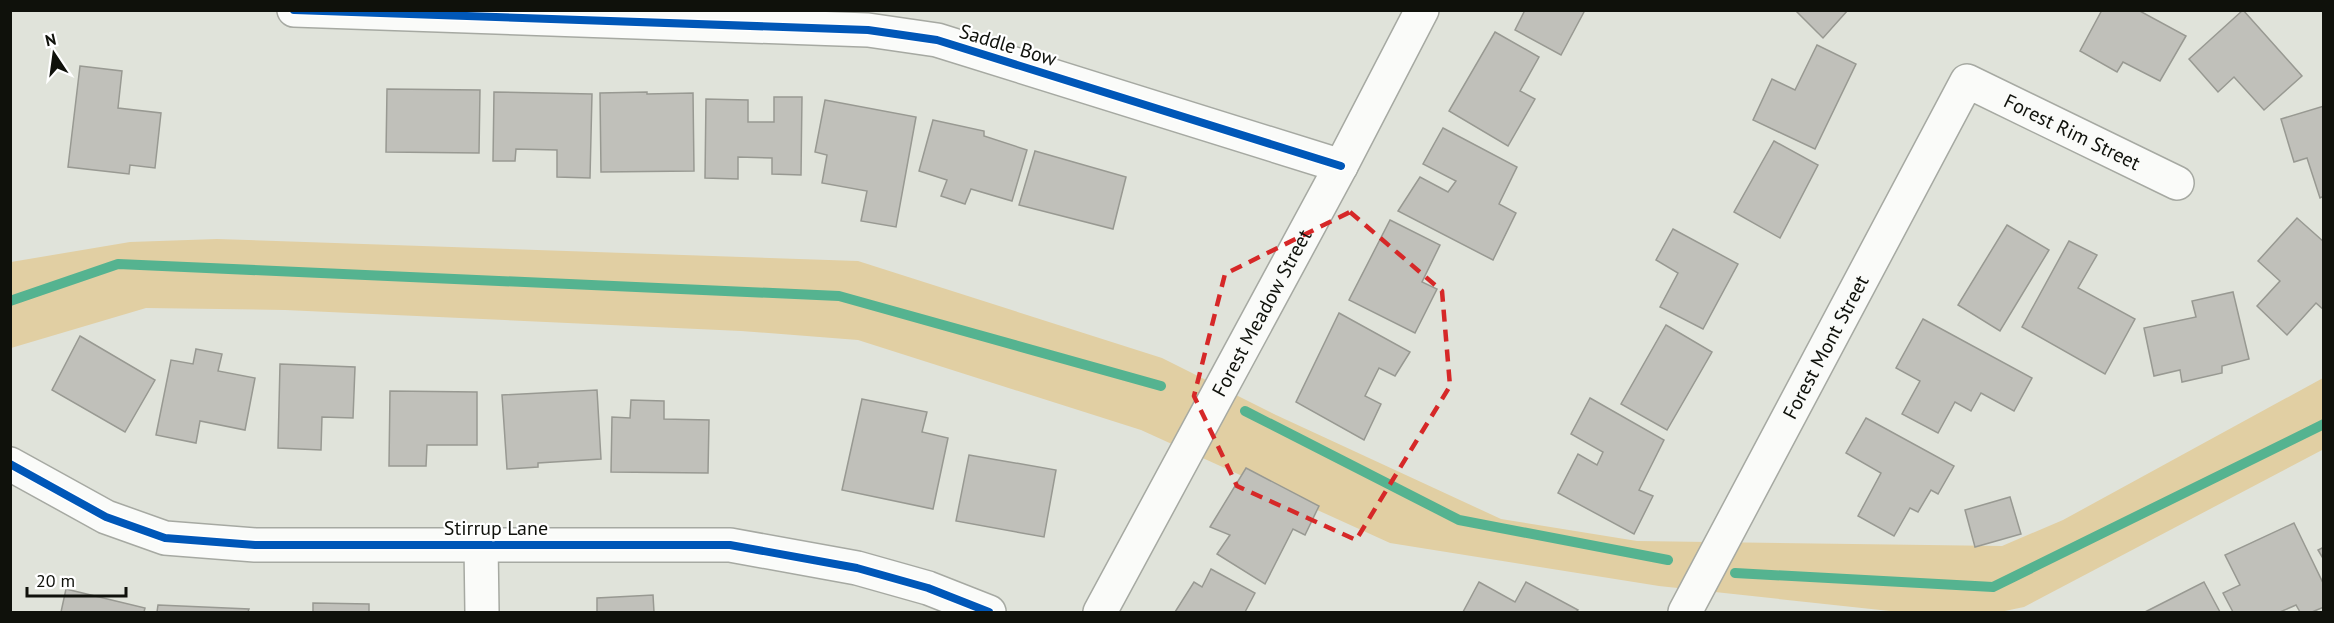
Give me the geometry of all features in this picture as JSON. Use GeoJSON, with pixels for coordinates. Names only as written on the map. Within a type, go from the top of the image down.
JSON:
{"type":"FeatureCollection","features":[{"type":"Feature","properties":{"kind":"street","name":"Saddle Bow"},"geometry":{"type":"LineString","coordinates":[[294,10],[868,30],[903,22],[937,40],[1341,166]]}},
{"type":"Feature","properties":{"kind":"street","name":"Forest Meadow Street"},"geometry":{"type":"LineString","coordinates":[[1100,612],[1341,166],[1422,10]]}},
{"type":"Feature","properties":{"kind":"street","name":"Forest Rim Street"},"geometry":{"type":"LineString","coordinates":[[1967,81],[2177,183]]}},
{"type":"Feature","properties":{"kind":"street","name":"Forest Mont Street"},"geometry":{"type":"LineString","coordinates":[[1686,612],[1967,81]]}},
{"type":"Feature","properties":{"kind":"street","name":"Stirrup Lane"},"geometry":{"type":"LineString","coordinates":[[10,464],[106,517],[165,538],[255,545],[730,545],[857,567],[928,588],[989,612]]}},
{"type":"Feature","properties":{"kind":"street"},"geometry":{"type":"LineString","coordinates":[[481,544],[482,612]]}},
{"type":"Feature","properties":{"kind":"highlighted area"},"geometry":{"type":"Polygon","coordinates":[[[1350,212],[1442,291],[1450,386],[1356,540],[1237,486],[1194,396],[1225,274],[1350,212]]]}},
{"type":"Feature","properties":{"kind":"shaded area"},"geometry":{"type":"Polygon","coordinates":[[[217,239],[858,261],[1162,358],[1276,415],[1501,519],[1637,541],[2002,546],[2063,520],[2323,378],[2324,449],[2024,607],[2000,612],[1899,612],[1659,586],[1390,543],[1141,430],[858,340],[741,331],[285,310],[146,308],[11,348],[11,262],[130,242],[217,239]]]}},
{"type":"Feature","properties":{"kind":"building"},"geometry":{"type":"Polygon","coordinates":[[[1525,10],[1585,10],[1561,55],[1515,30],[1525,10]]]}},
{"type":"Feature","properties":{"kind":"building"},"geometry":{"type":"Polygon","coordinates":[[[1795,10],[1848,10],[1823,38],[1795,10]]]}},
{"type":"Feature","properties":{"kind":"building"},"geometry":{"type":"Polygon","coordinates":[[[2102,10],[2138,10],[2186,36],[2160,81],[2123,62],[2117,72],[2080,51],[2102,10]]]}},
{"type":"Feature","properties":{"kind":"building"},"geometry":{"type":"Polygon","coordinates":[[[2243,10],[2302,76],[2264,110],[2234,77],[2218,92],[2189,59],[2243,10]]]}},
{"type":"Feature","properties":{"kind":"building"},"geometry":{"type":"Polygon","coordinates":[[[1495,32],[1539,57],[1520,91],[1535,99],[1508,146],[1449,111],[1495,32]]]}},
{"type":"Feature","properties":{"kind":"building"},"geometry":{"type":"Polygon","coordinates":[[[1817,45],[1856,64],[1815,149],[1753,120],[1772,79],[1795,90],[1817,45]]]}},
{"type":"Feature","properties":{"kind":"building"},"geometry":{"type":"Polygon","coordinates":[[[80,66],[122,71],[118,108],[161,113],[155,168],[130,165],[129,174],[68,167],[80,66]]]}},
{"type":"Feature","properties":{"kind":"building"},"geometry":{"type":"Polygon","coordinates":[[[387,89],[480,90],[479,153],[386,152],[387,89]]]}},
{"type":"Feature","properties":{"kind":"building"},"geometry":{"type":"Polygon","coordinates":[[[494,92],[592,94],[590,178],[557,177],[557,150],[516,149],[515,161],[493,161],[494,92]]]}},
{"type":"Feature","properties":{"kind":"building"},"geometry":{"type":"Polygon","coordinates":[[[647,92],[647,94],[693,93],[694,171],[601,172],[600,93],[647,92]]]}},
{"type":"Feature","properties":{"kind":"building"},"geometry":{"type":"Polygon","coordinates":[[[774,97],[802,97],[801,175],[772,174],[772,158],[738,157],[738,179],[705,178],[706,99],[748,100],[748,122],[774,122],[774,97]]]}},
{"type":"Feature","properties":{"kind":"building"},"geometry":{"type":"Polygon","coordinates":[[[825,100],[916,117],[896,227],[861,221],[867,191],[822,183],[827,155],[815,152],[825,100]]]}},
{"type":"Feature","properties":{"kind":"building"},"geometry":{"type":"Polygon","coordinates":[[[2324,106],[2324,196],[2320,198],[2307,158],[2294,162],[2281,119],[2324,106]]]}},
{"type":"Feature","properties":{"kind":"building"},"geometry":{"type":"Polygon","coordinates":[[[933,120],[984,131],[984,136],[1027,150],[1012,201],[971,189],[965,204],[941,196],[947,180],[919,171],[933,120]]]}},
{"type":"Feature","properties":{"kind":"building"},"geometry":{"type":"Polygon","coordinates":[[[1443,128],[1517,167],[1499,204],[1516,213],[1493,260],[1398,211],[1420,177],[1448,192],[1456,181],[1423,164],[1443,128]]]}},
{"type":"Feature","properties":{"kind":"building"},"geometry":{"type":"Polygon","coordinates":[[[1774,141],[1818,165],[1780,238],[1734,212],[1774,141]]]}},
{"type":"Feature","properties":{"kind":"building"},"geometry":{"type":"Polygon","coordinates":[[[1035,151],[1126,177],[1113,229],[1019,205],[1035,151]]]}},
{"type":"Feature","properties":{"kind":"building"},"geometry":{"type":"Polygon","coordinates":[[[2297,218],[2324,242],[2324,310],[2316,303],[2287,335],[2257,306],[2280,281],[2258,261],[2297,218]]]}},
{"type":"Feature","properties":{"kind":"building"},"geometry":{"type":"Polygon","coordinates":[[[1390,220],[1440,245],[1422,282],[1437,289],[1415,333],[1349,300],[1390,220]]]}},
{"type":"Feature","properties":{"kind":"building"},"geometry":{"type":"Polygon","coordinates":[[[2007,225],[2049,250],[2000,331],[1958,305],[2007,225]]]}},
{"type":"Feature","properties":{"kind":"building"},"geometry":{"type":"Polygon","coordinates":[[[1673,229],[1738,264],[1703,329],[1660,307],[1678,273],[1656,260],[1673,229]]]}},
{"type":"Feature","properties":{"kind":"building"},"geometry":{"type":"Polygon","coordinates":[[[2069,241],[2097,255],[2078,288],[2135,319],[2105,374],[2022,327],[2069,241]]]}},
{"type":"Feature","properties":{"kind":"building"},"geometry":{"type":"Polygon","coordinates":[[[2233,292],[2249,359],[2222,366],[2222,373],[2182,382],[2180,370],[2154,376],[2144,328],[2196,317],[2192,301],[2233,292]]]}},
{"type":"Feature","properties":{"kind":"building"},"geometry":{"type":"Polygon","coordinates":[[[1339,313],[1410,352],[1395,376],[1379,368],[1365,396],[1381,404],[1364,440],[1296,402],[1339,313]]]}},
{"type":"Feature","properties":{"kind":"building"},"geometry":{"type":"Polygon","coordinates":[[[1923,319],[2032,378],[2014,411],[1981,393],[1971,411],[1955,402],[1938,433],[1902,414],[1920,381],[1896,368],[1923,319]]]}},
{"type":"Feature","properties":{"kind":"building"},"geometry":{"type":"Polygon","coordinates":[[[1666,325],[1712,352],[1667,430],[1621,404],[1666,325]]]}},
{"type":"Feature","properties":{"kind":"building"},"geometry":{"type":"Polygon","coordinates":[[[80,336],[155,380],[125,432],[52,390],[80,336]]]}},
{"type":"Feature","properties":{"kind":"building"},"geometry":{"type":"Polygon","coordinates":[[[196,349],[222,354],[218,371],[255,378],[245,430],[200,421],[196,443],[156,435],[171,360],[193,364],[196,349]]]}},
{"type":"Feature","properties":{"kind":"building"},"geometry":{"type":"Polygon","coordinates":[[[280,364],[355,367],[353,418],[322,417],[321,450],[278,448],[280,364]]]}},
{"type":"Feature","properties":{"kind":"building"},"geometry":{"type":"Polygon","coordinates":[[[597,390],[601,459],[538,463],[538,467],[507,469],[502,395],[597,390]]]}},
{"type":"Feature","properties":{"kind":"building"},"geometry":{"type":"Polygon","coordinates":[[[390,391],[477,392],[477,445],[427,445],[426,466],[389,466],[390,391]]]}},
{"type":"Feature","properties":{"kind":"building"},"geometry":{"type":"Polygon","coordinates":[[[1590,398],[1664,440],[1639,490],[1653,496],[1634,534],[1558,493],[1578,454],[1597,465],[1603,452],[1571,434],[1590,398]]]}},
{"type":"Feature","properties":{"kind":"building"},"geometry":{"type":"Polygon","coordinates":[[[862,399],[927,412],[922,432],[948,438],[933,509],[842,490],[862,399]]]}},
{"type":"Feature","properties":{"kind":"building"},"geometry":{"type":"Polygon","coordinates":[[[631,400],[664,401],[664,419],[709,420],[708,473],[611,472],[612,417],[630,418],[631,400]]]}},
{"type":"Feature","properties":{"kind":"building"},"geometry":{"type":"Polygon","coordinates":[[[1866,418],[1954,466],[1938,494],[1931,490],[1918,512],[1910,508],[1894,536],[1858,516],[1881,473],[1846,453],[1866,418]]]}},
{"type":"Feature","properties":{"kind":"building"},"geometry":{"type":"Polygon","coordinates":[[[969,455],[1056,470],[1044,537],[956,521],[969,455]]]}},
{"type":"Feature","properties":{"kind":"building"},"geometry":{"type":"Polygon","coordinates":[[[1246,468],[1319,506],[1305,535],[1293,529],[1265,584],[1217,554],[1230,535],[1210,527],[1246,468]]]}},
{"type":"Feature","properties":{"kind":"building"},"geometry":{"type":"Polygon","coordinates":[[[2010,497],[2021,534],[1975,547],[1965,510],[2010,497]]]}},
{"type":"Feature","properties":{"kind":"building"},"geometry":{"type":"Polygon","coordinates":[[[2294,523],[2324,585],[2324,607],[2312,612],[2300,612],[2296,605],[2280,612],[2233,612],[2223,593],[2240,585],[2225,555],[2294,523]]]}},
{"type":"Feature","properties":{"kind":"building"},"geometry":{"type":"Polygon","coordinates":[[[2324,547],[2324,560],[2318,550],[2324,547]]]}},
{"type":"Feature","properties":{"kind":"building"},"geometry":{"type":"Polygon","coordinates":[[[1211,569],[1255,593],[1245,612],[1175,612],[1194,582],[1202,587],[1211,569]]]}},
{"type":"Feature","properties":{"kind":"building"},"geometry":{"type":"Polygon","coordinates":[[[1479,582],[1515,602],[1526,582],[1578,610],[1576,612],[1463,612],[1479,582]]]}},
{"type":"Feature","properties":{"kind":"building"},"geometry":{"type":"Polygon","coordinates":[[[2204,582],[2220,612],[2145,612],[2204,582]]]}},
{"type":"Feature","properties":{"kind":"building"},"geometry":{"type":"Polygon","coordinates":[[[66,589],[145,608],[144,612],[61,612],[66,589]]]}},
{"type":"Feature","properties":{"kind":"building"},"geometry":{"type":"Polygon","coordinates":[[[653,595],[654,612],[597,612],[597,598],[653,595]]]}},
{"type":"Feature","properties":{"kind":"building"},"geometry":{"type":"Polygon","coordinates":[[[313,603],[369,604],[369,612],[313,612],[313,603]]]}},
{"type":"Feature","properties":{"kind":"building"},"geometry":{"type":"Polygon","coordinates":[[[158,605],[249,609],[248,612],[157,612],[158,605]]]}},
{"type":"Feature","properties":{"kind":"waterway"},"geometry":{"type":"LineString","coordinates":[[10,301],[118,264],[839,296],[1161,386]]}},
{"type":"Feature","properties":{"kind":"waterway"},"geometry":{"type":"LineString","coordinates":[[1245,411],[1459,520],[1668,560]]}},
{"type":"Feature","properties":{"kind":"waterway"},"geometry":{"type":"LineString","coordinates":[[1735,573],[1993,587],[2324,424]]}},
{"type":"Feature","properties":{"kind":"cycle path"},"geometry":{"type":"LineString","coordinates":[[294,10],[868,30],[937,40],[1341,166]]}},
{"type":"Feature","properties":{"kind":"cycle path"},"geometry":{"type":"LineString","coordinates":[[10,464],[106,517],[165,538],[255,545],[730,545],[857,568],[928,588],[989,612]]}}]}
